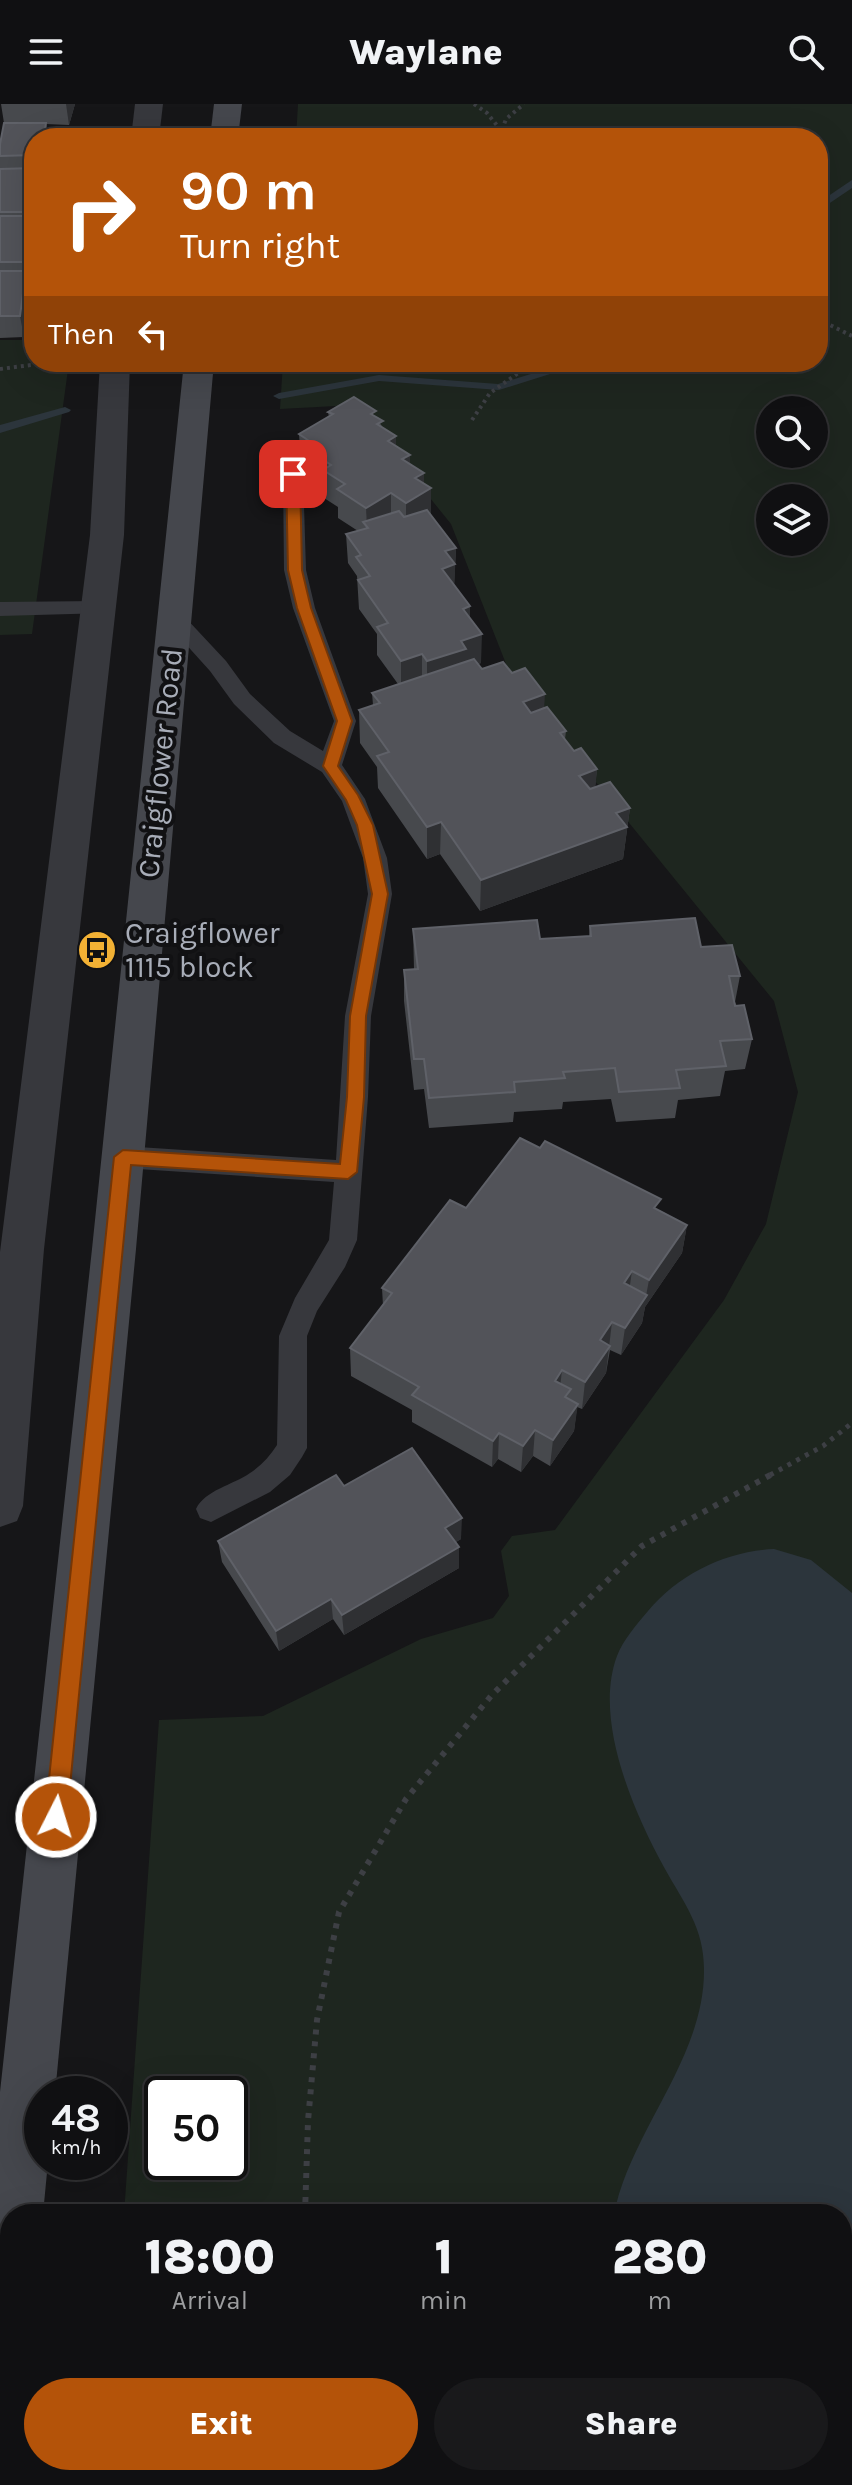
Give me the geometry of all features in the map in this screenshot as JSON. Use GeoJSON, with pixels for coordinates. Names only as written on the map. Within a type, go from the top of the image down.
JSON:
{"type":"FeatureCollection","features":[{"type":"Feature","properties":{"kind":"main road"},"geometry":{"type":"LineString","coordinates":[[225,128],[228,104]]}},
{"type":"Feature","properties":{"kind":"main road","name":"Craigflower Road"},"geometry":{"type":"LineString","coordinates":[[16,2204],[123,1157],[198,372]]}},
{"type":"Feature","properties":{"kind":"street"},"geometry":{"type":"LineString","coordinates":[[146,128],[149,104]]}},
{"type":"Feature","properties":{"kind":"street"},"geometry":{"type":"LineString","coordinates":[[0,1506],[22,1249],[107,535],[115,372]]}},
{"type":"Feature","properties":{"kind":"lane"},"geometry":{"type":"LineString","coordinates":[[293,474],[295,570],[304,608],[345,721],[330,766]]}},
{"type":"Feature","properties":{"kind":"lane"},"geometry":{"type":"LineString","coordinates":[[0,609],[99,608]]}},
{"type":"Feature","properties":{"kind":"lane"},"geometry":{"type":"LineString","coordinates":[[175,620],[218,666],[242,699],[282,737],[330,766],[353,799],[365,825],[380,894],[358,1016],[355,1097],[343,1240],[335,1259],[305,1306],[293,1336],[292,1448],[280,1466],[260,1483],[211,1509]]}},
{"type":"Feature","properties":{"kind":"lane"},"geometry":{"type":"LineString","coordinates":[[123,1157],[348,1172]]}},
{"type":"Feature","properties":{"kind":"path"},"geometry":{"type":"LineString","coordinates":[[474,104],[500,128]]}},
{"type":"Feature","properties":{"kind":"path"},"geometry":{"type":"LineString","coordinates":[[503,128],[506,119],[524,104]]}},
{"type":"Feature","properties":{"kind":"path"},"geometry":{"type":"LineString","coordinates":[[828,324],[852,336]]}},
{"type":"Feature","properties":{"kind":"path"},"geometry":{"type":"LineString","coordinates":[[0,369],[24,366]]}},
{"type":"Feature","properties":{"kind":"path"},"geometry":{"type":"LineString","coordinates":[[472,420],[490,393],[520,372]]}},
{"type":"Feature","properties":{"kind":"path"},"geometry":{"type":"LineString","coordinates":[[305,2204],[308,2121],[317,2020],[339,1912],[406,1799],[491,1696],[642,1546],[823,1446],[852,1423]]}},
{"type":"Feature","properties":{"kind":"shaded area"},"geometry":{"type":"Polygon","coordinates":[[[298,104],[852,104],[852,2204],[125,2204],[159,1720],[263,1716],[421,1639],[493,1618],[509,1596],[501,1551],[512,1536],[555,1530],[724,1300],[766,1224],[798,1092],[774,1001],[512,679],[451,524],[355,405],[280,409],[282,372],[828,372],[828,128],[297,128],[298,104]]]}},
{"type":"Feature","properties":{"kind":"shaded area"},"geometry":{"type":"Polygon","coordinates":[[[0,340],[24,340],[24,372],[68,372],[32,634],[0,635],[0,340]]]}},
{"type":"Feature","properties":{"kind":"shaded area"},"geometry":{"type":"Polygon","coordinates":[[[774,1549],[811,1560],[852,1593],[852,2204],[616,2204],[638,2146],[682,2060],[693,2031],[701,2001],[704,1969],[697,1928],[641,1821],[620,1766],[613,1737],[611,1681],[617,1656],[627,1638],[660,1598],[705,1567],[738,1554],[774,1549]]]}},
{"type":"Feature","properties":{"kind":"building"},"geometry":{"type":"Polygon","coordinates":[[[4,123],[46,123],[45,128],[24,128],[24,155],[0,156],[4,123]]]}},
{"type":"Feature","properties":{"kind":"building"},"geometry":{"type":"Polygon","coordinates":[[[24,168],[24,212],[0,212],[0,169],[24,168]]]}},
{"type":"Feature","properties":{"kind":"building"},"geometry":{"type":"Polygon","coordinates":[[[0,216],[24,216],[24,262],[0,262],[0,216]]]}},
{"type":"Feature","properties":{"kind":"building"},"geometry":{"type":"Polygon","coordinates":[[[0,271],[24,271],[20,316],[0,316],[0,271]]]}},
{"type":"Feature","properties":{"kind":"building"},"geometry":{"type":"Polygon","coordinates":[[[354,397],[376,411],[371,414],[383,421],[377,424],[396,436],[388,441],[410,455],[402,459],[424,473],[415,478],[431,488],[406,503],[391,493],[366,508],[337,489],[345,484],[323,470],[331,465],[310,451],[318,447],[299,434],[354,397]]]}},
{"type":"Feature","properties":{"kind":"building"},"geometry":{"type":"Polygon","coordinates":[[[427,510],[456,548],[445,551],[455,564],[442,569],[470,606],[463,609],[482,634],[461,641],[466,649],[427,661],[422,654],[401,661],[377,627],[388,623],[358,580],[370,576],[356,557],[361,555],[346,534],[368,528],[363,522],[399,511],[404,517],[427,510]]]}},
{"type":"Feature","properties":{"kind":"building"},"geometry":{"type":"Polygon","coordinates":[[[474,659],[482,669],[503,662],[512,673],[525,668],[545,694],[523,702],[531,713],[547,707],[566,731],[560,733],[574,751],[581,748],[597,769],[579,776],[590,789],[610,782],[630,808],[616,813],[627,827],[481,880],[441,822],[427,827],[377,756],[389,752],[359,710],[380,703],[372,693],[474,659]]]}},
{"type":"Feature","properties":{"kind":"building"},"geometry":{"type":"Polygon","coordinates":[[[695,918],[701,947],[732,945],[740,976],[729,976],[735,1006],[744,1005],[752,1039],[720,1041],[726,1066],[676,1070],[680,1088],[619,1092],[615,1068],[563,1072],[565,1078],[514,1082],[515,1092],[429,1098],[424,1059],[414,1059],[404,970],[418,969],[413,929],[537,920],[540,939],[591,936],[590,926],[695,918]]]}},
{"type":"Feature","properties":{"kind":"building"},"geometry":{"type":"Polygon","coordinates":[[[520,1138],[540,1148],[545,1141],[661,1199],[654,1208],[687,1225],[649,1280],[632,1271],[624,1283],[647,1295],[625,1328],[612,1322],[600,1340],[610,1346],[585,1382],[562,1370],[555,1381],[571,1389],[565,1397],[578,1404],[553,1440],[535,1430],[523,1446],[499,1433],[493,1441],[412,1395],[419,1387],[350,1348],[392,1293],[382,1288],[450,1200],[466,1208],[520,1138]]]}},
{"type":"Feature","properties":{"kind":"building"},"geometry":{"type":"Polygon","coordinates":[[[412,1448],[462,1518],[445,1528],[459,1547],[342,1615],[331,1599],[276,1631],[218,1541],[336,1475],[344,1486],[412,1448]]]}},
{"type":"Feature","properties":{"kind":"waterway"},"geometry":{"type":"LineString","coordinates":[[828,201],[852,183]]}},
{"type":"Feature","properties":{"kind":"waterway"},"geometry":{"type":"LineString","coordinates":[[279,396],[379,378],[499,387],[549,372]]}},
{"type":"Feature","properties":{"kind":"waterway"},"geometry":{"type":"LineString","coordinates":[[0,429],[65,410]]}},
{"type":"Feature","properties":{"kind":"place","name":"Craigflower 1115 block"},"geometry":{"type":"Point","coordinates":[97,950]}},
{"type":"Feature","properties":{"kind":"route"},"geometry":{"type":"LineString","coordinates":[[56,1817],[73,1623],[123,1157],[348,1172],[358,1016],[380,894],[375,858],[365,825],[353,799],[330,766],[345,721],[304,608],[295,570],[293,474]]}}]}
